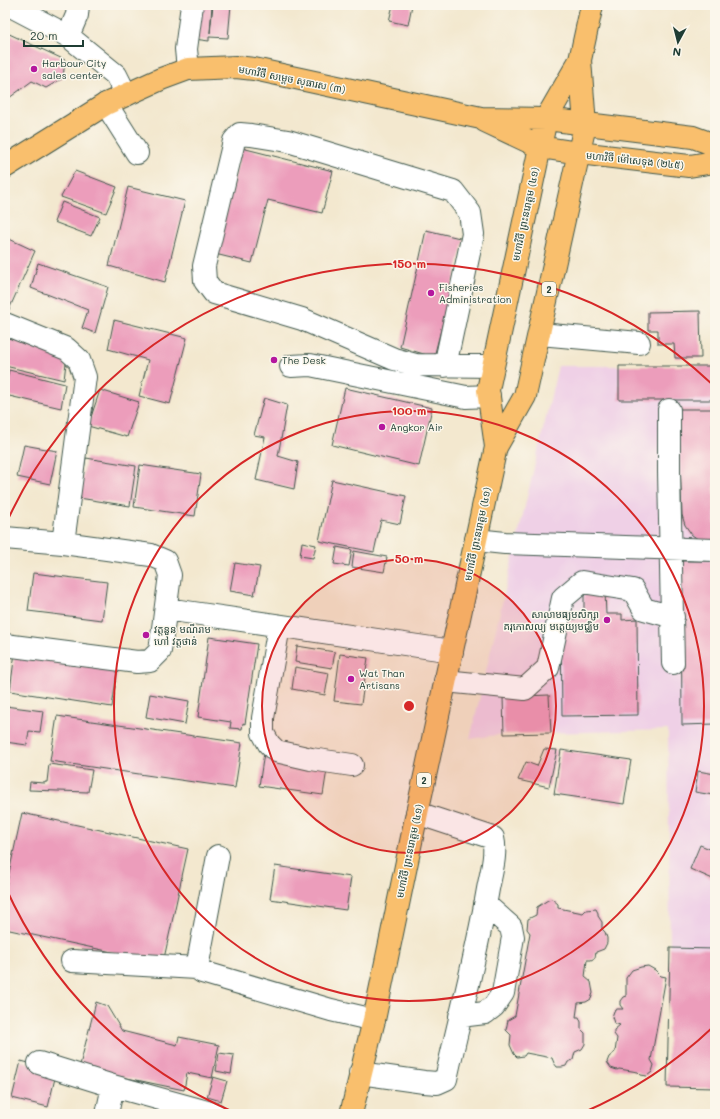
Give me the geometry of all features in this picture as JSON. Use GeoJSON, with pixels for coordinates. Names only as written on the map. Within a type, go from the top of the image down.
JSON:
{"type":"FeatureCollection","features":[{"type":"Feature","properties":{"kind":"main road","name":"មហាវិថី ព្រះនរោត្តម (៤១)"},"geometry":{"type":"LineString","coordinates":[[351,1114],[374,1020],[496,447],[525,396],[540,334],[585,125],[580,60],[592,5]]}},
{"type":"Feature","properties":{"kind":"main road","name":"មហាវិថី ព្រះនរោត្តម (៤១)"},"geometry":{"type":"LineString","coordinates":[[496,447],[488,390],[546,119],[580,60]]}},
{"type":"Feature","properties":{"kind":"main road","name":"មហាវិថី សម្តេច សុធារស (៣)"},"geometry":{"type":"LineString","coordinates":[[5,167],[106,104],[161,79],[188,69],[223,67],[254,69],[481,118],[546,119],[585,125]]}},
{"type":"Feature","properties":{"kind":"main road","name":"មហាវិថី សម្តេច សុធារស (៣)"},"geometry":{"type":"LineString","coordinates":[[481,118],[540,147]]}},
{"type":"Feature","properties":{"kind":"main road"},"geometry":{"type":"LineString","coordinates":[[585,125],[693,137],[715,145]]}},
{"type":"Feature","properties":{"kind":"main road","name":"មហាវិថី ម៉ៅសេទុង (២៤៥)"},"geometry":{"type":"LineString","coordinates":[[540,147],[689,166],[715,162]]}},
{"type":"Feature","properties":{"kind":"street"},"geometry":{"type":"LineString","coordinates":[[9,5],[68,36],[116,75],[126,95]]}},
{"type":"Feature","properties":{"kind":"street"},"geometry":{"type":"LineString","coordinates":[[68,36],[78,5]]}},
{"type":"Feature","properties":{"kind":"street"},"geometry":{"type":"LineString","coordinates":[[188,69],[186,49],[192,5]]}},
{"type":"Feature","properties":{"kind":"street"},"geometry":{"type":"LineString","coordinates":[[106,104],[137,153]]}},
{"type":"Feature","properties":{"kind":"street"},"geometry":{"type":"LineString","coordinates":[[445,366],[473,234],[470,213],[453,191],[288,141],[240,134],[234,141],[204,266],[205,281],[214,293],[302,319],[394,359],[416,365],[445,366],[493,366]]}},
{"type":"Feature","properties":{"kind":"street"},"geometry":{"type":"LineString","coordinates":[[5,324],[67,349],[79,360],[85,376],[63,543]]}},
{"type":"Feature","properties":{"kind":"street"},"geometry":{"type":"LineString","coordinates":[[540,334],[639,343]]}},
{"type":"Feature","properties":{"kind":"street"},"geometry":{"type":"LineString","coordinates":[[291,366],[310,366],[466,397],[489,396]]}},
{"type":"Feature","properties":{"kind":"street"},"geometry":{"type":"LineString","coordinates":[[670,410],[669,472],[674,663]]}},
{"type":"Feature","properties":{"kind":"street"},"geometry":{"type":"LineString","coordinates":[[5,538],[63,543],[151,555],[165,561],[170,575],[160,651],[150,660],[137,662],[5,645]]}},
{"type":"Feature","properties":{"kind":"street"},"geometry":{"type":"LineString","coordinates":[[476,540],[505,543],[672,550],[715,550]]}},
{"type":"Feature","properties":{"kind":"street"},"geometry":{"type":"LineString","coordinates":[[445,681],[525,689],[548,668],[563,598],[582,582],[633,590],[644,609],[673,617]]}},
{"type":"Feature","properties":{"kind":"street"},"geometry":{"type":"LineString","coordinates":[[166,609],[452,651]]}},
{"type":"Feature","properties":{"kind":"street"},"geometry":{"type":"LineString","coordinates":[[278,626],[263,718],[263,733],[269,744],[276,751],[311,759],[352,765]]}},
{"type":"Feature","properties":{"kind":"street"},"geometry":{"type":"LineString","coordinates":[[360,1073],[424,1082],[437,1082],[446,1079],[485,904],[494,854],[493,838],[417,813]]}},
{"type":"Feature","properties":{"kind":"street"},"geometry":{"type":"LineString","coordinates":[[197,968],[218,856]]}},
{"type":"Feature","properties":{"kind":"street"},"geometry":{"type":"LineString","coordinates":[[460,1016],[485,1013],[494,1006],[503,993],[512,937],[511,927],[485,904]]}},
{"type":"Feature","properties":{"kind":"street"},"geometry":{"type":"LineString","coordinates":[[72,961],[197,968],[202,972],[331,1010],[374,1020]]}},
{"type":"Feature","properties":{"kind":"street"},"geometry":{"type":"LineString","coordinates":[[40,1063],[112,1086],[215,1114]]}},
{"type":"Feature","properties":{"kind":"street"},"geometry":{"type":"LineString","coordinates":[[107,1114],[112,1086]]}},
{"type":"Feature","properties":{"kind":"shaded area","name":"សាលាមធ្យមសិក្សា គរុកោសល្យ មត្តេយ្យមជ្ឈិម"},"geometry":{"type":"Polygon","coordinates":[[[558,366],[713,366],[715,510],[715,949],[670,948],[668,730],[504,734],[470,739],[558,366]]]}},
{"type":"Feature","properties":{"kind":"building"},"geometry":{"type":"Polygon","coordinates":[[[196,5],[212,5],[210,33],[213,5],[231,5],[228,38],[209,37],[209,41],[194,39],[196,5]]]}},
{"type":"Feature","properties":{"kind":"building"},"geometry":{"type":"Polygon","coordinates":[[[393,5],[412,5],[408,25],[389,21],[393,5]]]}},
{"type":"Feature","properties":{"kind":"building","name":"Harbour City sales center"},"geometry":{"type":"Polygon","coordinates":[[[5,32],[65,60],[63,78],[46,88],[32,81],[5,101],[5,32]]]}},
{"type":"Feature","properties":{"kind":"building"},"geometry":{"type":"Polygon","coordinates":[[[242,148],[333,171],[322,213],[268,200],[252,263],[215,254],[242,148]]]}},
{"type":"Feature","properties":{"kind":"building"},"geometry":{"type":"Polygon","coordinates":[[[75,171],[117,187],[106,213],[61,197],[75,171]]]}},
{"type":"Feature","properties":{"kind":"building"},"geometry":{"type":"Polygon","coordinates":[[[128,187],[185,201],[165,282],[109,266],[128,187]]]}},
{"type":"Feature","properties":{"kind":"building"},"geometry":{"type":"Polygon","coordinates":[[[62,202],[100,217],[91,236],[54,222],[62,202]]]}},
{"type":"Feature","properties":{"kind":"building","name":"Fisheries Administration"},"geometry":{"type":"Polygon","coordinates":[[[426,230],[464,239],[434,357],[400,347],[426,230]]]}},
{"type":"Feature","properties":{"kind":"building"},"geometry":{"type":"Polygon","coordinates":[[[5,237],[35,251],[7,314],[5,314],[5,237]]]}},
{"type":"Feature","properties":{"kind":"building"},"geometry":{"type":"Polygon","coordinates":[[[38,263],[108,287],[95,333],[82,328],[88,310],[31,288],[38,263]]]}},
{"type":"Feature","properties":{"kind":"building"},"geometry":{"type":"Polygon","coordinates":[[[700,311],[701,358],[675,358],[674,344],[658,344],[658,330],[648,330],[648,312],[700,311]]]}},
{"type":"Feature","properties":{"kind":"building"},"geometry":{"type":"Polygon","coordinates":[[[114,320],[187,338],[170,404],[139,396],[148,360],[108,349],[114,320]]]}},
{"type":"Feature","properties":{"kind":"building"},"geometry":{"type":"Polygon","coordinates":[[[5,337],[67,354],[64,380],[5,366],[5,337]]]}},
{"type":"Feature","properties":{"kind":"building"},"geometry":{"type":"Polygon","coordinates":[[[619,366],[713,366],[713,400],[619,400],[619,366]]]}},
{"type":"Feature","properties":{"kind":"building"},"geometry":{"type":"Polygon","coordinates":[[[9,370],[65,384],[61,408],[5,395],[9,370]]]}},
{"type":"Feature","properties":{"kind":"building","name":"Angkor Air"},"geometry":{"type":"Polygon","coordinates":[[[345,388],[432,408],[419,466],[332,445],[345,388]]]}},
{"type":"Feature","properties":{"kind":"building"},"geometry":{"type":"Polygon","coordinates":[[[100,390],[139,402],[127,437],[88,426],[100,390]]]}},
{"type":"Feature","properties":{"kind":"building"},"geometry":{"type":"Polygon","coordinates":[[[264,398],[287,405],[278,456],[298,462],[294,489],[256,480],[265,437],[254,435],[264,398]]]}},
{"type":"Feature","properties":{"kind":"building"},"geometry":{"type":"Polygon","coordinates":[[[678,409],[712,409],[715,543],[701,541],[692,535],[685,525],[682,515],[678,409]]]}},
{"type":"Feature","properties":{"kind":"building"},"geometry":{"type":"Polygon","coordinates":[[[24,445],[57,451],[50,484],[17,477],[24,445]]]}},
{"type":"Feature","properties":{"kind":"building"},"geometry":{"type":"Polygon","coordinates":[[[86,458],[136,466],[130,506],[79,498],[86,458]]]}},
{"type":"Feature","properties":{"kind":"building"},"geometry":{"type":"Polygon","coordinates":[[[140,465],[201,474],[195,516],[134,507],[140,465]]]}},
{"type":"Feature","properties":{"kind":"building"},"geometry":{"type":"Polygon","coordinates":[[[332,480],[406,496],[400,524],[381,520],[374,552],[319,541],[332,480]]]}},
{"type":"Feature","properties":{"kind":"building"},"geometry":{"type":"Polygon","coordinates":[[[302,542],[316,545],[313,558],[300,556],[302,542]]]}},
{"type":"Feature","properties":{"kind":"building"},"geometry":{"type":"Polygon","coordinates":[[[337,547],[352,550],[349,566],[334,564],[337,547]]]}},
{"type":"Feature","properties":{"kind":"building"},"geometry":{"type":"Polygon","coordinates":[[[354,551],[387,557],[384,572],[352,567],[354,551]]]}},
{"type":"Feature","properties":{"kind":"building"},"geometry":{"type":"Polygon","coordinates":[[[681,561],[715,561],[715,724],[682,725],[681,561]]]}},
{"type":"Feature","properties":{"kind":"building"},"geometry":{"type":"Polygon","coordinates":[[[235,563],[260,567],[254,595],[230,591],[235,563]]]}},
{"type":"Feature","properties":{"kind":"building"},"geometry":{"type":"Polygon","coordinates":[[[33,573],[107,582],[102,620],[28,611],[33,573]]]}},
{"type":"Feature","properties":{"kind":"building"},"geometry":{"type":"Polygon","coordinates":[[[605,592],[606,614],[622,614],[622,620],[637,619],[638,715],[562,716],[561,619],[576,619],[576,615],[584,614],[584,593],[605,592]]]}},
{"type":"Feature","properties":{"kind":"building"},"geometry":{"type":"Polygon","coordinates":[[[209,637],[257,644],[245,724],[243,723],[242,729],[230,728],[231,722],[198,717],[209,637]]]}},
{"type":"Feature","properties":{"kind":"building"},"geometry":{"type":"Polygon","coordinates":[[[297,646],[335,652],[332,668],[295,662],[297,646]]]}},
{"type":"Feature","properties":{"kind":"building"},"geometry":{"type":"Polygon","coordinates":[[[15,652],[118,666],[112,707],[10,691],[15,652]]]}},
{"type":"Feature","properties":{"kind":"building","name":"Wat Than Artisans"},"geometry":{"type":"Polygon","coordinates":[[[340,654],[368,658],[361,704],[334,701],[340,654]]]}},
{"type":"Feature","properties":{"kind":"building"},"geometry":{"type":"Polygon","coordinates":[[[295,667],[329,673],[325,695],[292,689],[295,667]]]}},
{"type":"Feature","properties":{"kind":"building"},"geometry":{"type":"Polygon","coordinates":[[[150,694],[189,701],[185,724],[146,717],[150,694]]]}},
{"type":"Feature","properties":{"kind":"building"},"geometry":{"type":"Polygon","coordinates":[[[549,695],[551,733],[504,734],[503,697],[549,695]]]}},
{"type":"Feature","properties":{"kind":"building"},"geometry":{"type":"Polygon","coordinates":[[[5,706],[43,711],[40,732],[29,731],[27,745],[5,742],[5,706]]]}},
{"type":"Feature","properties":{"kind":"building"},"geometry":{"type":"Polygon","coordinates":[[[57,716],[242,743],[235,788],[50,761],[57,716]]]}},
{"type":"Feature","properties":{"kind":"building"},"geometry":{"type":"Polygon","coordinates":[[[544,749],[557,750],[549,787],[518,780],[526,762],[537,766],[544,749]]]}},
{"type":"Feature","properties":{"kind":"building"},"geometry":{"type":"Polygon","coordinates":[[[561,750],[631,760],[624,804],[554,794],[561,750]]]}},
{"type":"Feature","properties":{"kind":"building"},"geometry":{"type":"Polygon","coordinates":[[[264,753],[328,763],[323,795],[259,786],[264,753]]]}},
{"type":"Feature","properties":{"kind":"building"},"geometry":{"type":"Polygon","coordinates":[[[49,764],[92,770],[88,792],[29,790],[30,782],[47,782],[49,764]]]}},
{"type":"Feature","properties":{"kind":"building"},"geometry":{"type":"Polygon","coordinates":[[[698,771],[715,774],[713,795],[695,792],[698,771]]]}},
{"type":"Feature","properties":{"kind":"building"},"geometry":{"type":"Polygon","coordinates":[[[22,813],[188,849],[163,963],[5,929],[5,891],[22,813]]]}},
{"type":"Feature","properties":{"kind":"building"},"geometry":{"type":"Polygon","coordinates":[[[700,845],[715,851],[715,880],[690,869],[700,845]]]}},
{"type":"Feature","properties":{"kind":"building"},"geometry":{"type":"Polygon","coordinates":[[[275,866],[351,877],[346,910],[270,899],[275,866]]]}},
{"type":"Feature","properties":{"kind":"building"},"geometry":{"type":"Polygon","coordinates":[[[552,899],[558,904],[558,908],[583,913],[586,910],[596,909],[602,922],[602,929],[607,938],[607,943],[604,949],[596,952],[595,958],[587,960],[585,977],[591,982],[593,993],[591,999],[586,1002],[578,1003],[576,1017],[579,1017],[581,1029],[585,1033],[585,1044],[582,1049],[575,1052],[573,1060],[568,1062],[566,1066],[562,1067],[557,1067],[552,1058],[526,1053],[524,1056],[517,1057],[510,1045],[511,1035],[506,1030],[508,1020],[515,1016],[530,933],[527,929],[528,919],[536,915],[537,907],[552,899]]]}},
{"type":"Feature","properties":{"kind":"building"},"geometry":{"type":"Polygon","coordinates":[[[670,948],[715,949],[715,1088],[667,1087],[670,948]]]}},
{"type":"Feature","properties":{"kind":"building"},"geometry":{"type":"Polygon","coordinates":[[[648,966],[661,976],[666,977],[651,1060],[654,1065],[652,1072],[647,1076],[641,1075],[638,1072],[611,1068],[607,1062],[609,1057],[615,1052],[617,1038],[614,1034],[614,1030],[620,1025],[614,1023],[612,1017],[614,1011],[617,1009],[623,1009],[620,1005],[620,1001],[626,996],[626,978],[632,970],[648,966]]]}},
{"type":"Feature","properties":{"kind":"building"},"geometry":{"type":"Polygon","coordinates":[[[96,1002],[107,1006],[122,1031],[177,1045],[179,1037],[219,1045],[212,1078],[187,1073],[184,1090],[113,1075],[78,1073],[96,1002]]]}},
{"type":"Feature","properties":{"kind":"building"},"geometry":{"type":"Polygon","coordinates":[[[219,1053],[234,1055],[231,1074],[216,1071],[219,1053]]]}},
{"type":"Feature","properties":{"kind":"building"},"geometry":{"type":"Polygon","coordinates":[[[21,1061],[57,1070],[48,1107],[12,1098],[21,1061]]]}},
{"type":"Feature","properties":{"kind":"building"},"geometry":{"type":"Polygon","coordinates":[[[213,1077],[227,1081],[221,1101],[207,1097],[213,1077]]]}},
{"type":"Feature","properties":{"kind":"place","name":"Harbour City sales center"},"geometry":{"type":"Point","coordinates":[34,69]}},
{"type":"Feature","properties":{"kind":"place","name":"Fisheries Administration"},"geometry":{"type":"Point","coordinates":[431,293]}},
{"type":"Feature","properties":{"kind":"place","name":"The Desk"},"geometry":{"type":"Point","coordinates":[274,360]}},
{"type":"Feature","properties":{"kind":"place","name":"Angkor Air"},"geometry":{"type":"Point","coordinates":[382,427]}},
{"type":"Feature","properties":{"kind":"place","name":"សាលាមធ្យមសិក្សា គរុកោសល្យ មត្តេយ្យមជ្ឈិម"},"geometry":{"type":"Point","coordinates":[607,620]}},
{"type":"Feature","properties":{"kind":"place","name":"វត្តនួន មណីរាម ហៅ វត្តថាន់"},"geometry":{"type":"Point","coordinates":[146,635]}},
{"type":"Feature","properties":{"kind":"place","name":"Wat Than Artisans"},"geometry":{"type":"Point","coordinates":[351,679]}}]}
